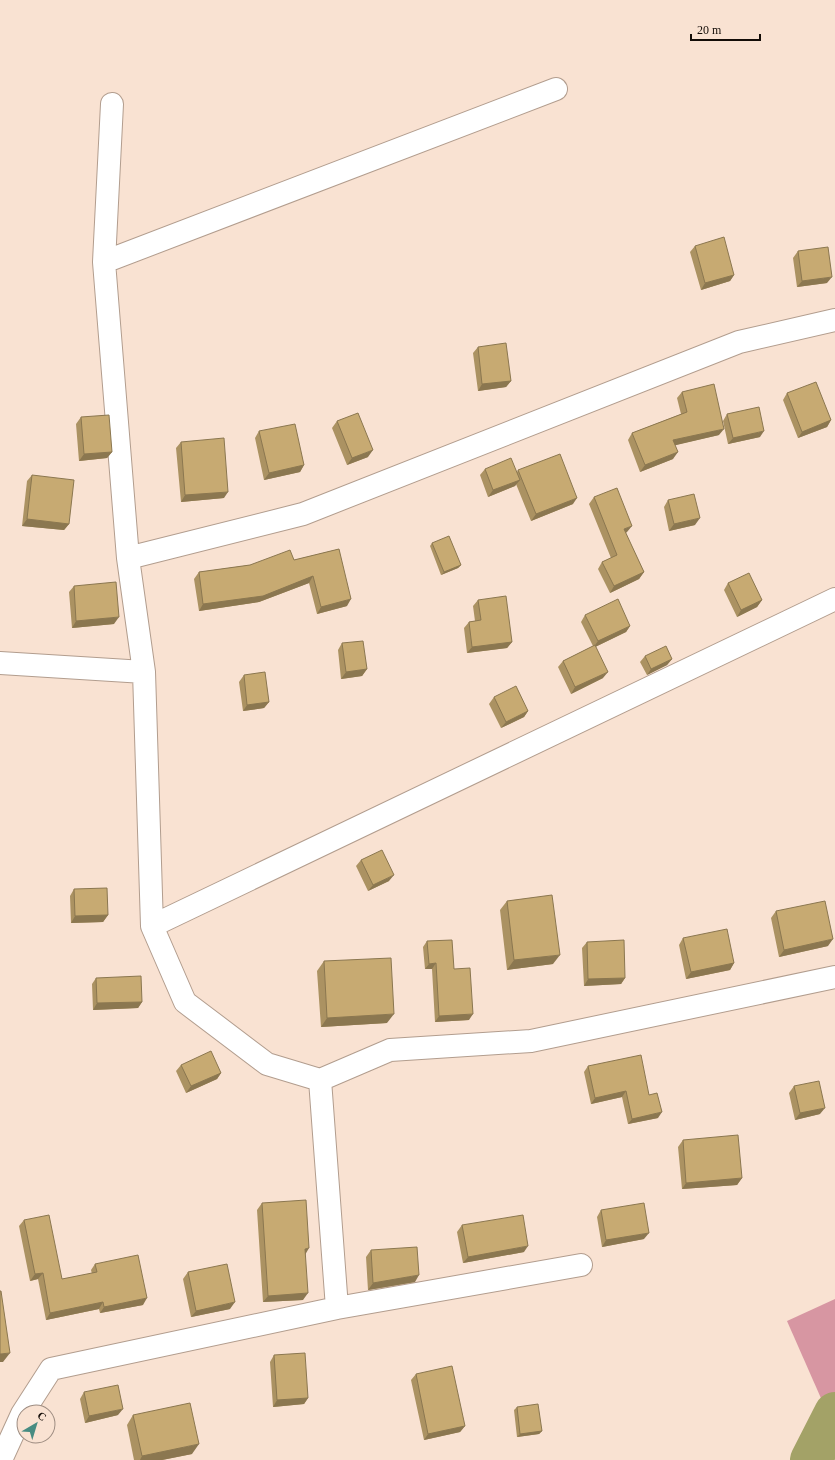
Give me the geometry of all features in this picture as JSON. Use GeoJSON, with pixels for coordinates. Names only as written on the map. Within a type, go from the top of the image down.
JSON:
{"type":"FeatureCollection","features":[{"type":"Feature","properties":{"kind":"lane"},"geometry":{"type":"LineString","coordinates":[[104,262],[556,89]]}},
{"type":"Feature","properties":{"kind":"lane"},"geometry":{"type":"LineString","coordinates":[[112,104],[104,262],[128,558],[144,672],[152,926],[185,1002],[267,1064],[320,1080],[390,1050],[532,1041],[835,977]]}},
{"type":"Feature","properties":{"kind":"lane"},"geometry":{"type":"LineString","coordinates":[[128,558],[303,514],[739,342],[835,320]]}},
{"type":"Feature","properties":{"kind":"lane"},"geometry":{"type":"LineString","coordinates":[[152,926],[835,599]]}},
{"type":"Feature","properties":{"kind":"lane"},"geometry":{"type":"LineString","coordinates":[[0,663],[144,672]]}},
{"type":"Feature","properties":{"kind":"lane"},"geometry":{"type":"LineString","coordinates":[[320,1080],[337,1308]]}},
{"type":"Feature","properties":{"kind":"lane"},"geometry":{"type":"LineString","coordinates":[[1,1460],[22,1414],[51,1369],[337,1308],[581,1265]]}},
{"type":"Feature","properties":{"kind":"shaded area"},"geometry":{"type":"Polygon","coordinates":[[[835,1299],[835,1419],[831,1421],[787,1321],[835,1299]]]}},
{"type":"Feature","properties":{"kind":"building"},"geometry":{"type":"Polygon","coordinates":[[[724,237],[734,275],[705,283],[695,246],[724,237]]]}},
{"type":"Feature","properties":{"kind":"building"},"geometry":{"type":"Polygon","coordinates":[[[828,247],[832,277],[802,281],[798,251],[828,247]]]}},
{"type":"Feature","properties":{"kind":"building"},"geometry":{"type":"Polygon","coordinates":[[[506,343],[511,381],[482,384],[478,347],[506,343]]]}},
{"type":"Feature","properties":{"kind":"building"},"geometry":{"type":"Polygon","coordinates":[[[816,382],[831,420],[802,432],[787,393],[816,382]]]}},
{"type":"Feature","properties":{"kind":"building"},"geometry":{"type":"Polygon","coordinates":[[[714,384],[724,429],[673,440],[678,452],[645,465],[632,433],[687,412],[682,392],[714,384]]]}},
{"type":"Feature","properties":{"kind":"building"},"geometry":{"type":"Polygon","coordinates":[[[759,407],[764,431],[733,438],[727,414],[759,407]]]}},
{"type":"Feature","properties":{"kind":"building"},"geometry":{"type":"Polygon","coordinates":[[[358,413],[373,450],[352,458],[337,421],[358,413]]]}},
{"type":"Feature","properties":{"kind":"building"},"geometry":{"type":"Polygon","coordinates":[[[109,415],[112,452],[84,454],[81,417],[109,415]]]}},
{"type":"Feature","properties":{"kind":"building"},"geometry":{"type":"Polygon","coordinates":[[[295,424],[304,465],[269,473],[259,431],[295,424]]]}},
{"type":"Feature","properties":{"kind":"building"},"geometry":{"type":"Polygon","coordinates":[[[224,438],[228,492],[185,495],[181,442],[224,438]]]}},
{"type":"Feature","properties":{"kind":"building"},"geometry":{"type":"Polygon","coordinates":[[[560,454],[577,498],[536,514],[518,470],[560,454]]]}},
{"type":"Feature","properties":{"kind":"building"},"geometry":{"type":"Polygon","coordinates":[[[511,458],[520,480],[493,490],[485,469],[511,458]]]}},
{"type":"Feature","properties":{"kind":"building"},"geometry":{"type":"Polygon","coordinates":[[[32,475],[74,480],[69,524],[27,519],[32,475]]]}},
{"type":"Feature","properties":{"kind":"building"},"geometry":{"type":"Polygon","coordinates":[[[617,488],[632,526],[624,529],[644,572],[614,586],[602,562],[617,555],[594,497],[617,488]]]}},
{"type":"Feature","properties":{"kind":"building"},"geometry":{"type":"Polygon","coordinates":[[[694,494],[700,518],[674,524],[668,500],[694,494]]]}},
{"type":"Feature","properties":{"kind":"building"},"geometry":{"type":"Polygon","coordinates":[[[449,536],[461,565],[444,572],[432,543],[449,536]]]}},
{"type":"Feature","properties":{"kind":"building"},"geometry":{"type":"Polygon","coordinates":[[[339,549],[351,599],[321,607],[313,576],[263,596],[203,604],[199,572],[250,565],[290,550],[294,560],[339,549]]]}},
{"type":"Feature","properties":{"kind":"building"},"geometry":{"type":"Polygon","coordinates":[[[749,573],[762,600],[741,610],[728,583],[749,573]]]}},
{"type":"Feature","properties":{"kind":"building"},"geometry":{"type":"Polygon","coordinates":[[[116,582],[119,617],[76,621],[74,586],[116,582]]]}},
{"type":"Feature","properties":{"kind":"building"},"geometry":{"type":"Polygon","coordinates":[[[506,596],[512,642],[472,647],[469,622],[481,620],[478,600],[506,596]]]}},
{"type":"Feature","properties":{"kind":"building"},"geometry":{"type":"Polygon","coordinates":[[[618,599],[630,626],[598,641],[585,615],[618,599]]]}},
{"type":"Feature","properties":{"kind":"building"},"geometry":{"type":"Polygon","coordinates":[[[363,641],[367,669],[346,672],[342,643],[363,641]]]}},
{"type":"Feature","properties":{"kind":"building"},"geometry":{"type":"Polygon","coordinates":[[[595,645],[608,672],[575,687],[563,661],[595,645]]]}},
{"type":"Feature","properties":{"kind":"building"},"geometry":{"type":"Polygon","coordinates":[[[666,646],[672,659],[651,669],[645,656],[666,646]]]}},
{"type":"Feature","properties":{"kind":"building"},"geometry":{"type":"Polygon","coordinates":[[[265,672],[269,702],[247,705],[244,675],[265,672]]]}},
{"type":"Feature","properties":{"kind":"building"},"geometry":{"type":"Polygon","coordinates":[[[516,686],[528,711],[506,722],[494,697],[516,686]]]}},
{"type":"Feature","properties":{"kind":"building"},"geometry":{"type":"Polygon","coordinates":[[[382,850],[394,875],[373,885],[361,860],[382,850]]]}},
{"type":"Feature","properties":{"kind":"building"},"geometry":{"type":"Polygon","coordinates":[[[107,888],[108,915],[75,916],[74,889],[107,888]]]}},
{"type":"Feature","properties":{"kind":"building"},"geometry":{"type":"Polygon","coordinates":[[[552,895],[560,955],[514,960],[507,901],[552,895]]]}},
{"type":"Feature","properties":{"kind":"building"},"geometry":{"type":"Polygon","coordinates":[[[825,901],[833,939],[784,950],[776,911],[825,901]]]}},
{"type":"Feature","properties":{"kind":"building"},"geometry":{"type":"Polygon","coordinates":[[[727,929],[734,963],[691,972],[683,938],[727,929]]]}},
{"type":"Feature","properties":{"kind":"building"},"geometry":{"type":"Polygon","coordinates":[[[452,940],[454,969],[470,968],[473,1014],[439,1016],[436,963],[429,964],[427,941],[452,940]]]}},
{"type":"Feature","properties":{"kind":"building"},"geometry":{"type":"Polygon","coordinates":[[[624,940],[625,978],[588,979],[587,942],[624,940]]]}},
{"type":"Feature","properties":{"kind":"building"},"geometry":{"type":"Polygon","coordinates":[[[391,958],[394,1014],[327,1018],[324,961],[391,958]]]}},
{"type":"Feature","properties":{"kind":"building"},"geometry":{"type":"Polygon","coordinates":[[[141,976],[142,1002],[97,1003],[96,978],[141,976]]]}},
{"type":"Feature","properties":{"kind":"building"},"geometry":{"type":"Polygon","coordinates":[[[211,1051],[221,1073],[191,1086],[181,1065],[211,1051]]]}},
{"type":"Feature","properties":{"kind":"building"},"geometry":{"type":"Polygon","coordinates":[[[641,1055],[649,1095],[657,1093],[662,1112],[632,1119],[626,1091],[595,1098],[588,1066],[641,1055]]]}},
{"type":"Feature","properties":{"kind":"building"},"geometry":{"type":"Polygon","coordinates":[[[819,1081],[825,1108],[800,1113],[794,1086],[819,1081]]]}},
{"type":"Feature","properties":{"kind":"building"},"geometry":{"type":"Polygon","coordinates":[[[738,1135],[742,1178],[686,1183],[683,1140],[738,1135]]]}},
{"type":"Feature","properties":{"kind":"building"},"geometry":{"type":"Polygon","coordinates":[[[306,1200],[309,1248],[305,1249],[308,1293],[268,1296],[262,1203],[306,1200]]]}},
{"type":"Feature","properties":{"kind":"building"},"geometry":{"type":"Polygon","coordinates":[[[644,1203],[649,1233],[606,1240],[601,1210],[644,1203]]]}},
{"type":"Feature","properties":{"kind":"building"},"geometry":{"type":"Polygon","coordinates":[[[49,1215],[62,1279],[97,1272],[95,1264],[138,1255],[147,1298],[104,1307],[103,1302],[50,1313],[43,1273],[35,1274],[24,1220],[49,1215]]]}},
{"type":"Feature","properties":{"kind":"building"},"geometry":{"type":"Polygon","coordinates":[[[523,1215],[528,1246],[468,1257],[462,1225],[523,1215]]]}},
{"type":"Feature","properties":{"kind":"building"},"geometry":{"type":"Polygon","coordinates":[[[417,1247],[419,1275],[373,1283],[371,1250],[417,1247]]]}},
{"type":"Feature","properties":{"kind":"building"},"geometry":{"type":"Polygon","coordinates":[[[227,1264],[235,1302],[196,1311],[188,1272],[227,1264]]]}},
{"type":"Feature","properties":{"kind":"building"},"geometry":{"type":"Polygon","coordinates":[[[0,1291],[10,1353],[0,1354],[0,1291]]]}},
{"type":"Feature","properties":{"kind":"building"},"geometry":{"type":"Polygon","coordinates":[[[305,1353],[308,1398],[277,1400],[274,1355],[305,1353]]]}},
{"type":"Feature","properties":{"kind":"building"},"geometry":{"type":"Polygon","coordinates":[[[452,1366],[465,1426],[428,1434],[416,1374],[452,1366]]]}},
{"type":"Feature","properties":{"kind":"building"},"geometry":{"type":"Polygon","coordinates":[[[118,1385],[123,1409],[89,1416],[84,1392],[118,1385]]]}},
{"type":"Feature","properties":{"kind":"building"},"geometry":{"type":"Polygon","coordinates":[[[190,1403],[199,1444],[142,1456],[133,1415],[190,1403]]]}},
{"type":"Feature","properties":{"kind":"building"},"geometry":{"type":"Polygon","coordinates":[[[538,1404],[542,1431],[520,1434],[517,1407],[538,1404]]]}},
{"type":"Feature","properties":{"kind":"waterway"},"geometry":{"type":"LineString","coordinates":[[811,1460],[835,1413]]}}]}
